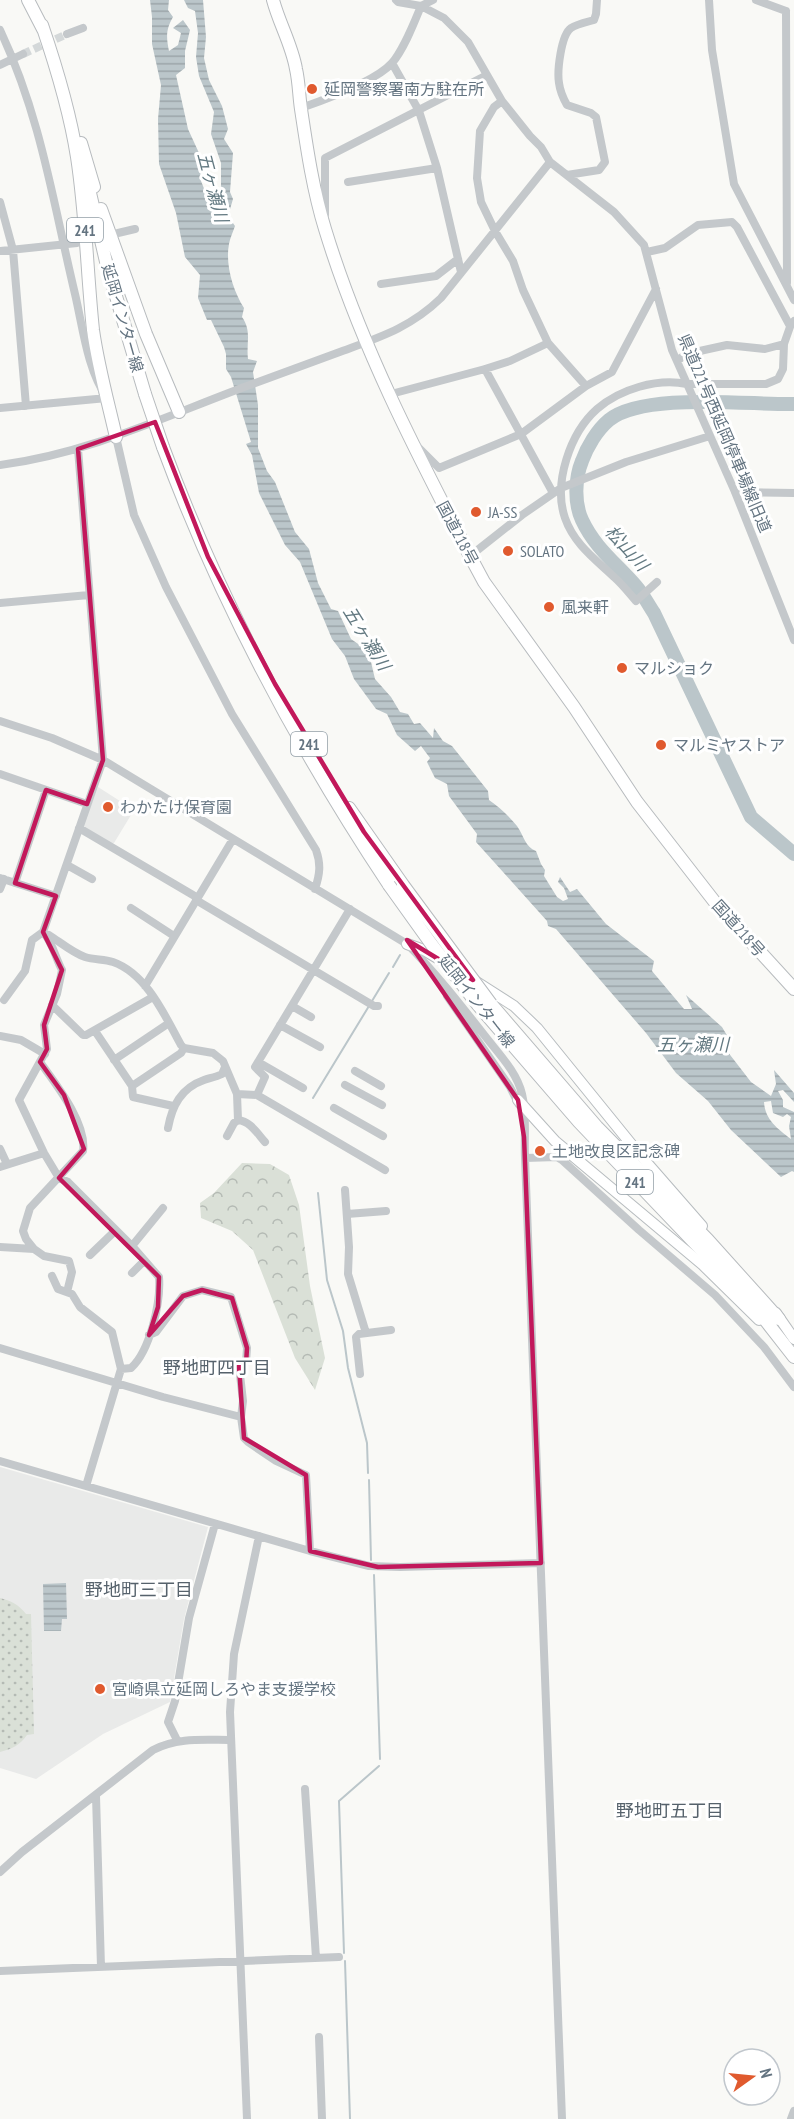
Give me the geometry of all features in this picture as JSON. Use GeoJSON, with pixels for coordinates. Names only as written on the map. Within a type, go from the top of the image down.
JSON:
{"type":"FeatureCollection","features":[{"type":"Feature","properties":{"kind":"highway","name":"延岡インター線"},"geometry":{"type":"LineString","coordinates":[[28,0],[42,25],[58,64],[73,116],[105,256],[145,394],[163,447],[192,520],[227,596],[301,741],[356,835],[389,885],[478,1005],[534,1072],[603,1148],[751,1302],[794,1358]]}},
{"type":"Feature","properties":{"kind":"highway","name":"国道218号"},"geometry":{"type":"LineString","coordinates":[[273,0],[296,68],[315,189],[325,228],[366,343],[389,396],[470,556],[484,582],[574,707],[637,802],[714,901],[794,989]]}},
{"type":"Feature","properties":{"kind":"highway","name":"241"},"geometry":{"type":"LineString","coordinates":[[42,25],[61,83],[76,156],[93,331],[116,438]]}},
{"type":"Feature","properties":{"kind":"highway","name":"241"},"geometry":{"type":"LineString","coordinates":[[73,116],[107,230],[146,334],[179,412]]}},
{"type":"Feature","properties":{"kind":"highway","name":"延岡インター線"},"geometry":{"type":"LineString","coordinates":[[227,596],[255,650],[336,788],[403,885],[491,1004],[597,1127],[708,1240],[779,1319]]}},
{"type":"Feature","properties":{"kind":"main road","name":"241"},"geometry":{"type":"LineString","coordinates":[[407,944],[424,950],[525,1015],[640,1155],[742,1269],[769,1302],[779,1319]]}},
{"type":"Feature","properties":{"kind":"main road","name":"241"},"geometry":{"type":"LineString","coordinates":[[521,1104],[555,1141],[704,1265],[794,1358]]}},
{"type":"Feature","properties":{"kind":"main road","name":"延岡インター線"},"geometry":{"type":"LineString","coordinates":[[779,1319],[794,1339]]}},
{"type":"Feature","properties":{"kind":"street","name":"県道221号西延岡停車場線旧道"},"geometry":{"type":"LineString","coordinates":[[396,0],[421,6],[444,18],[468,42],[502,101],[541,147],[550,162],[614,212],[645,244],[662,315],[677,361],[735,492],[791,626],[794,640]]}},
{"type":"Feature","properties":{"kind":"street"},"geometry":{"type":"LineString","coordinates":[[301,108],[343,92],[392,63],[408,36],[421,6],[433,0]]}},
{"type":"Feature","properties":{"kind":"street"},"geometry":{"type":"LineString","coordinates":[[567,175],[599,170],[605,162],[596,117],[567,105],[561,95],[558,80],[561,51],[567,34],[571,28],[594,20],[597,0]]}},
{"type":"Feature","properties":{"kind":"street"},"geometry":{"type":"LineString","coordinates":[[709,0],[712,50],[734,184],[794,300]]}},
{"type":"Feature","properties":{"kind":"street"},"geometry":{"type":"LineString","coordinates":[[756,0],[786,11]]}},
{"type":"Feature","properties":{"kind":"street"},"geometry":{"type":"LineString","coordinates":[[786,11],[794,6]]}},
{"type":"Feature","properties":{"kind":"street"},"geometry":{"type":"LineString","coordinates":[[786,11],[787,287]]}},
{"type":"Feature","properties":{"kind":"street"},"geometry":{"type":"LineString","coordinates":[[67,34],[84,28]]}},
{"type":"Feature","properties":{"kind":"street"},"geometry":{"type":"LineString","coordinates":[[0,30],[14,59],[31,105],[98,385],[107,399],[0,408]]}},
{"type":"Feature","properties":{"kind":"street"},"geometry":{"type":"LineString","coordinates":[[0,65],[23,54]]}},
{"type":"Feature","properties":{"kind":"street"},"geometry":{"type":"LineString","coordinates":[[392,63],[420,111],[437,168],[461,272]]}},
{"type":"Feature","properties":{"kind":"street"},"geometry":{"type":"LineString","coordinates":[[325,228],[325,158],[487,75]]}},
{"type":"Feature","properties":{"kind":"street"},"geometry":{"type":"LineString","coordinates":[[502,101],[494,107],[480,131],[477,178],[481,202],[513,261],[523,290],[548,343],[586,386]]}},
{"type":"Feature","properties":{"kind":"street"},"geometry":{"type":"LineString","coordinates":[[0,465],[78,449],[116,438],[192,406],[366,343],[407,325],[424,314],[441,298],[550,162]]}},
{"type":"Feature","properties":{"kind":"street"},"geometry":{"type":"LineString","coordinates":[[348,182],[437,168]]}},
{"type":"Feature","properties":{"kind":"street"},"geometry":{"type":"LineString","coordinates":[[0,202],[13,250],[26,406]]}},
{"type":"Feature","properties":{"kind":"street"},"geometry":{"type":"LineString","coordinates":[[559,489],[567,458],[581,429],[597,409],[620,395],[644,385],[675,381],[687,384],[766,384],[778,380],[783,369],[784,344],[792,324],[732,222],[698,225],[665,248],[646,252]]}},
{"type":"Feature","properties":{"kind":"street"},"geometry":{"type":"LineString","coordinates":[[118,233],[135,229]]}},
{"type":"Feature","properties":{"kind":"street"},"geometry":{"type":"LineString","coordinates":[[0,251],[77,243]]}},
{"type":"Feature","properties":{"kind":"street"},"geometry":{"type":"LineString","coordinates":[[381,284],[436,276],[458,259]]}},
{"type":"Feature","properties":{"kind":"street"},"geometry":{"type":"LineString","coordinates":[[409,439],[439,468],[521,434],[586,386],[612,372],[656,289]]}},
{"type":"Feature","properties":{"kind":"street"},"geometry":{"type":"LineString","coordinates":[[389,396],[510,361],[548,343]]}},
{"type":"Feature","properties":{"kind":"street"},"geometry":{"type":"LineString","coordinates":[[677,361],[686,354],[727,345],[765,349],[784,344]]}},
{"type":"Feature","properties":{"kind":"street"},"geometry":{"type":"LineString","coordinates":[[485,369],[521,434],[559,489],[564,516],[574,538],[636,600],[657,582]]}},
{"type":"Feature","properties":{"kind":"street"},"geometry":{"type":"LineString","coordinates":[[470,556],[559,489],[626,462],[710,436]]}},
{"type":"Feature","properties":{"kind":"street"},"geometry":{"type":"LineString","coordinates":[[116,438],[134,514],[166,586],[232,714],[316,850],[320,862],[320,876],[315,889]]}},
{"type":"Feature","properties":{"kind":"street"},"geometry":{"type":"LineString","coordinates":[[4,1000],[25,971],[32,940],[43,932],[103,760],[78,449]]}},
{"type":"Feature","properties":{"kind":"street"},"geometry":{"type":"LineString","coordinates":[[735,492],[794,493]]}},
{"type":"Feature","properties":{"kind":"street"},"geometry":{"type":"LineString","coordinates":[[0,603],[89,595]]}},
{"type":"Feature","properties":{"kind":"street"},"geometry":{"type":"LineString","coordinates":[[0,721],[52,738],[103,760],[407,944],[446,986],[501,1056],[516,1078],[522,1092],[562,2119]]}},
{"type":"Feature","properties":{"kind":"street"},"geometry":{"type":"LineString","coordinates":[[0,774],[87,804]]}},
{"type":"Feature","properties":{"kind":"street"},"geometry":{"type":"LineString","coordinates":[[15,883],[46,790]]}},
{"type":"Feature","properties":{"kind":"street"},"geometry":{"type":"LineString","coordinates":[[79,828],[378,1006]]}},
{"type":"Feature","properties":{"kind":"street"},"geometry":{"type":"LineString","coordinates":[[145,986],[233,839]]}},
{"type":"Feature","properties":{"kind":"street"},"geometry":{"type":"LineString","coordinates":[[67,865],[92,879]]}},
{"type":"Feature","properties":{"kind":"street"},"geometry":{"type":"LineString","coordinates":[[0,889],[2,879],[56,896]]}},
{"type":"Feature","properties":{"kind":"street"},"geometry":{"type":"LineString","coordinates":[[131,909],[174,936]]}},
{"type":"Feature","properties":{"kind":"street"},"geometry":{"type":"LineString","coordinates":[[257,1095],[265,1077],[255,1067],[350,909]]}},
{"type":"Feature","properties":{"kind":"street"},"geometry":{"type":"LineString","coordinates":[[43,932],[83,956],[113,962],[129,972],[145,986],[184,1047],[219,1056],[237,1094],[238,1120],[227,1136]]}},
{"type":"Feature","properties":{"kind":"street"},"geometry":{"type":"LineString","coordinates":[[43,932],[50,940],[62,970],[61,982],[44,1024],[47,1049],[20,1100],[44,1153],[59,1178],[68,1182],[132,1246],[159,1277],[158,1307],[142,1354],[131,1368],[121,1369]]}},
{"type":"Feature","properties":{"kind":"street"},"geometry":{"type":"LineString","coordinates":[[52,1005],[83,1035],[95,1031],[153,997]]}},
{"type":"Feature","properties":{"kind":"street"},"geometry":{"type":"LineString","coordinates":[[292,1006],[311,1017]]}},
{"type":"Feature","properties":{"kind":"street"},"geometry":{"type":"LineString","coordinates":[[114,1060],[169,1023]]}},
{"type":"Feature","properties":{"kind":"street"},"geometry":{"type":"LineString","coordinates":[[280,1025],[320,1047]]}},
{"type":"Feature","properties":{"kind":"street"},"geometry":{"type":"LineString","coordinates":[[95,1031],[132,1086],[133,1097],[174,1106]]}},
{"type":"Feature","properties":{"kind":"street"},"geometry":{"type":"LineString","coordinates":[[0,1036],[21,1040],[42,1058],[64,1095],[83,1139],[83,1150],[30,1208],[23,1231],[34,1249],[44,1256],[69,1262],[72,1272],[67,1292]]}},
{"type":"Feature","properties":{"kind":"street"},"geometry":{"type":"LineString","coordinates":[[132,1086],[181,1053],[184,1047]]}},
{"type":"Feature","properties":{"kind":"street"},"geometry":{"type":"LineString","coordinates":[[258,1062],[303,1088]]}},
{"type":"Feature","properties":{"kind":"street"},"geometry":{"type":"LineString","coordinates":[[168,1128],[174,1106],[184,1091],[192,1085],[222,1074],[225,1067]]}},
{"type":"Feature","properties":{"kind":"street"},"geometry":{"type":"LineString","coordinates":[[355,1071],[381,1086]]}},
{"type":"Feature","properties":{"kind":"street"},"geometry":{"type":"LineString","coordinates":[[345,1085],[382,1105]]}},
{"type":"Feature","properties":{"kind":"street"},"geometry":{"type":"LineString","coordinates":[[237,1094],[257,1095],[385,1170]]}},
{"type":"Feature","properties":{"kind":"street"},"geometry":{"type":"LineString","coordinates":[[334,1108],[383,1136]]}},
{"type":"Feature","properties":{"kind":"street"},"geometry":{"type":"LineString","coordinates":[[238,1120],[248,1123],[265,1142]]}},
{"type":"Feature","properties":{"kind":"street"},"geometry":{"type":"LineString","coordinates":[[0,1149],[4,1166],[44,1153]]}},
{"type":"Feature","properties":{"kind":"street"},"geometry":{"type":"LineString","coordinates":[[525,1158],[557,1156],[562,1160],[715,1295],[764,1347],[794,1387]]}},
{"type":"Feature","properties":{"kind":"street"},"geometry":{"type":"LineString","coordinates":[[345,1190],[350,1247],[348,1274],[366,1333]]}},
{"type":"Feature","properties":{"kind":"street"},"geometry":{"type":"LineString","coordinates":[[132,1246],[164,1208]]}},
{"type":"Feature","properties":{"kind":"street"},"geometry":{"type":"LineString","coordinates":[[347,1214],[386,1211]]}},
{"type":"Feature","properties":{"kind":"street"},"geometry":{"type":"LineString","coordinates":[[90,1255],[115,1231]]}},
{"type":"Feature","properties":{"kind":"street"},"geometry":{"type":"LineString","coordinates":[[0,1247],[34,1249]]}},
{"type":"Feature","properties":{"kind":"street"},"geometry":{"type":"LineString","coordinates":[[132,1273],[144,1261]]}},
{"type":"Feature","properties":{"kind":"street"},"geometry":{"type":"LineString","coordinates":[[52,1276],[58,1288],[76,1298],[80,1307],[112,1332],[121,1369],[87,1486]]}},
{"type":"Feature","properties":{"kind":"street"},"geometry":{"type":"LineString","coordinates":[[149,1335],[156,1332],[183,1296],[201,1290],[231,1298],[247,1348],[246,1362],[239,1366],[244,1438],[276,1461],[306,1475],[310,1551]]}},
{"type":"Feature","properties":{"kind":"street"},"geometry":{"type":"LineString","coordinates":[[360,1374],[356,1337],[359,1334],[391,1330]]}},
{"type":"Feature","properties":{"kind":"street"},"geometry":{"type":"LineString","coordinates":[[0,1348],[163,1397],[241,1417]]}},
{"type":"Feature","properties":{"kind":"street"},"geometry":{"type":"LineString","coordinates":[[0,1461],[310,1551],[373,1567],[541,1563]]}},
{"type":"Feature","properties":{"kind":"street"},"geometry":{"type":"LineString","coordinates":[[177,1740],[168,1722],[175,1701],[189,1618],[215,1524]]}},
{"type":"Feature","properties":{"kind":"street"},"geometry":{"type":"LineString","coordinates":[[247,2119],[231,1740],[231,1672],[259,1536]]}},
{"type":"Feature","properties":{"kind":"street"},"geometry":{"type":"LineString","coordinates":[[0,1872],[37,1839],[153,1750],[177,1740],[231,1740]]}},
{"type":"Feature","properties":{"kind":"street"},"geometry":{"type":"LineString","coordinates":[[306,1789],[316,1958]]}},
{"type":"Feature","properties":{"kind":"street"},"geometry":{"type":"LineString","coordinates":[[96,1796],[101,1967]]}},
{"type":"Feature","properties":{"kind":"street"},"geometry":{"type":"LineString","coordinates":[[0,1971],[339,1957]]}},
{"type":"Feature","properties":{"kind":"street"},"geometry":{"type":"LineString","coordinates":[[319,2037],[322,2119]]}},
{"type":"Feature","properties":{"kind":"street"},"geometry":{"type":"LineString","coordinates":[[791,2119],[794,2110]]}},
{"type":"Feature","properties":{"kind":"highlighted area"},"geometry":{"type":"Polygon","coordinates":[[[155,422],[208,557],[275,684],[364,832],[473,980],[407,940],[518,1100],[524,1137],[541,1563],[378,1567],[310,1551],[306,1475],[244,1438],[239,1366],[246,1364],[247,1348],[232,1298],[202,1290],[183,1296],[149,1335],[158,1307],[159,1277],[59,1178],[84,1149],[64,1095],[40,1062],[47,1049],[44,1025],[62,970],[43,932],[56,896],[15,883],[46,790],[87,804],[103,760],[78,449],[155,422]]]}},
{"type":"Feature","properties":{"kind":"shaded area"},"geometry":{"type":"Polygon","coordinates":[[[98,787],[134,810],[112,844],[83,825],[98,787]]]}},
{"type":"Feature","properties":{"kind":"shaded area"},"geometry":{"type":"Polygon","coordinates":[[[0,1467],[208,1527],[184,1619],[170,1702],[103,1734],[36,1779],[0,1768],[0,1467]]]}},
{"type":"Feature","properties":{"kind":"green space"},"geometry":{"type":"Polygon","coordinates":[[[242,1163],[270,1164],[289,1175],[299,1205],[310,1286],[325,1358],[315,1390],[295,1358],[253,1250],[232,1231],[201,1218],[200,1203],[214,1193],[242,1163]]]}},
{"type":"Feature","properties":{"kind":"green space"},"geometry":{"type":"Polygon","coordinates":[[[0,1598],[15,1604],[26,1614],[31,1614],[34,1734],[27,1735],[15,1746],[0,1752],[0,1598]]]}},
{"type":"Feature","properties":{"kind":"water","name":"五ヶ瀬川"},"geometry":{"type":"Polygon","coordinates":[[[150,0],[169,0],[168,10],[173,17],[167,33],[169,51],[178,45],[181,33],[173,28],[183,20],[190,30],[185,51],[185,68],[176,75],[188,129],[199,153],[201,181],[207,196],[221,187],[221,163],[211,134],[214,112],[199,76],[196,57],[198,33],[195,11],[188,8],[184,0],[203,0],[206,37],[204,58],[209,80],[222,106],[228,129],[224,139],[233,153],[230,192],[233,199],[228,216],[235,226],[229,244],[228,260],[233,286],[244,308],[242,317],[248,332],[248,359],[257,361],[253,372],[258,405],[258,448],[267,471],[275,482],[295,532],[309,549],[318,583],[331,609],[338,611],[351,639],[361,646],[371,662],[375,679],[391,697],[400,712],[408,714],[414,724],[420,723],[433,738],[434,728],[443,741],[452,746],[488,791],[489,800],[517,826],[527,844],[536,851],[545,870],[544,876],[557,897],[563,901],[568,899],[564,888],[558,882],[560,877],[570,892],[577,889],[606,924],[654,961],[652,971],[684,1009],[692,1009],[686,995],[722,1027],[728,1037],[724,1047],[751,1082],[771,1096],[776,1084],[774,1070],[794,1093],[794,1102],[783,1090],[778,1091],[783,1100],[783,1107],[794,1112],[794,1172],[781,1177],[731,1130],[708,1101],[676,1073],[646,1033],[556,929],[548,926],[547,921],[476,842],[477,834],[449,796],[447,784],[435,778],[427,762],[430,758],[421,746],[415,751],[397,735],[387,714],[376,709],[354,679],[345,656],[332,639],[300,562],[285,545],[259,493],[252,455],[246,444],[251,442],[231,377],[226,369],[224,347],[211,320],[207,320],[198,298],[200,275],[185,257],[176,213],[159,164],[158,119],[161,85],[152,44],[150,0]],[[771,1101],[764,1102],[770,1119],[791,1139],[789,1126],[791,1117],[787,1114],[783,1117],[773,1113],[771,1101]]]}},
{"type":"Feature","properties":{"kind":"water"},"geometry":{"type":"Polygon","coordinates":[[[66,1583],[67,1619],[62,1619],[61,1631],[44,1631],[43,1584],[66,1583]]]}},
{"type":"Feature","properties":{"kind":"waterway","name":"松山川"},"geometry":{"type":"LineString","coordinates":[[794,404],[671,403],[625,411],[609,420],[593,439],[580,468],[576,490],[579,513],[587,530],[639,589],[654,613],[751,817],[794,854]]}},
{"type":"Feature","properties":{"kind":"waterway"},"geometry":{"type":"LineString","coordinates":[[393,967],[400,955]]}},
{"type":"Feature","properties":{"kind":"waterway"},"geometry":{"type":"LineString","coordinates":[[372,1001],[389,973]]}},
{"type":"Feature","properties":{"kind":"waterway"},"geometry":{"type":"LineString","coordinates":[[313,1098],[369,1006]]}},
{"type":"Feature","properties":{"kind":"waterway"},"geometry":{"type":"LineString","coordinates":[[318,1193],[327,1280],[343,1331],[348,1368],[367,1443],[368,1473]]}},
{"type":"Feature","properties":{"kind":"waterway"},"geometry":{"type":"LineString","coordinates":[[369,1480],[371,1560]]}},
{"type":"Feature","properties":{"kind":"waterway"},"geometry":{"type":"LineString","coordinates":[[374,1575],[380,1759]]}},
{"type":"Feature","properties":{"kind":"waterway"},"geometry":{"type":"LineString","coordinates":[[344,1953],[339,1801],[379,1766]]}},
{"type":"Feature","properties":{"kind":"waterway"},"geometry":{"type":"LineString","coordinates":[[345,1961],[350,2119]]}},
{"type":"Feature","properties":{"kind":"tunnel"},"geometry":{"type":"LineString","coordinates":[[23,54],[67,34]]}},
{"type":"Feature","properties":{"kind":"place","name":"延岡警察署南方駐在所"},"geometry":{"type":"Point","coordinates":[312,89]}},
{"type":"Feature","properties":{"kind":"place","name":"JA-SS"},"geometry":{"type":"Point","coordinates":[476,512]}},
{"type":"Feature","properties":{"kind":"place","name":"SOLATO"},"geometry":{"type":"Point","coordinates":[508,551]}},
{"type":"Feature","properties":{"kind":"place","name":"風来軒"},"geometry":{"type":"Point","coordinates":[549,607]}},
{"type":"Feature","properties":{"kind":"place","name":"マルショク"},"geometry":{"type":"Point","coordinates":[622,668]}},
{"type":"Feature","properties":{"kind":"place","name":"マルミヤストア"},"geometry":{"type":"Point","coordinates":[661,745]}},
{"type":"Feature","properties":{"kind":"place","name":"わかたけ保育園"},"geometry":{"type":"Point","coordinates":[108,807]}},
{"type":"Feature","properties":{"kind":"place","name":"土地改良区記念碑"},"geometry":{"type":"Point","coordinates":[540,1151]}},
{"type":"Feature","properties":{"kind":"place","name":"宮崎県立延岡しろやま支援学校"},"geometry":{"type":"Point","coordinates":[100,1689]}},
{"type":"Feature","properties":{"kind":"district","name":"野地町四丁目"},"geometry":{"type":"Point","coordinates":[217,1367]}},
{"type":"Feature","properties":{"kind":"district","name":"野地町三丁目"},"geometry":{"type":"Point","coordinates":[139,1589]}},
{"type":"Feature","properties":{"kind":"district","name":"野地町五丁目"},"geometry":{"type":"Point","coordinates":[670,1810]}}]}
